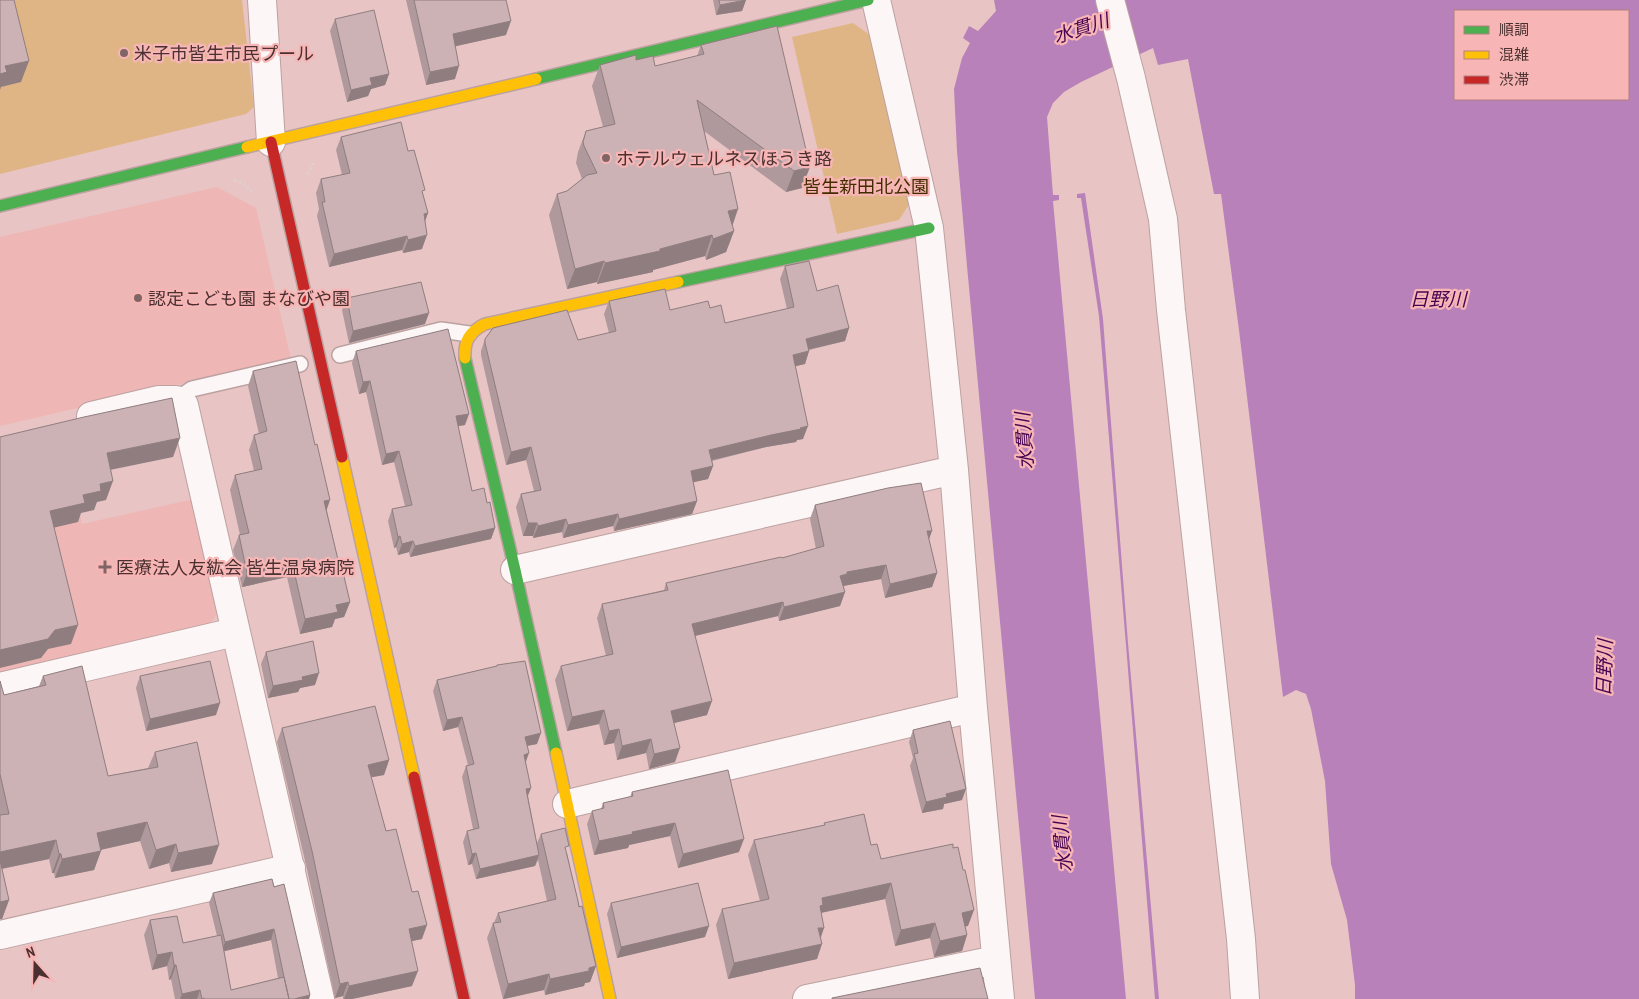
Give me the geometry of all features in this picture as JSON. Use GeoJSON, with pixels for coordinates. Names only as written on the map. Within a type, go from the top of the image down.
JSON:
{"type":"FeatureCollection","features":[{"type":"Feature","properties":{"kind":"street"},"geometry":{"type":"LineString","coordinates":[[262,0],[271,142],[464,999]]}},
{"type":"Feature","properties":{"kind":"street"},"geometry":{"type":"LineString","coordinates":[[0,206],[868,0]]}},
{"type":"Feature","properties":{"kind":"street"},"geometry":{"type":"LineString","coordinates":[[876,0],[929,228],[954,470],[973,708],[1000,999]]}},
{"type":"Feature","properties":{"kind":"street"},"geometry":{"type":"LineString","coordinates":[[1110,0],[1131,78],[1163,219],[1172,320],[1240,929],[1245,999]]}},
{"type":"Feature","properties":{"kind":"street"},"geometry":{"type":"LineString","coordinates":[[610,999],[515,570],[465,357],[465,343],[469,334],[475,328],[485,324],[929,228]]}},
{"type":"Feature","properties":{"kind":"street"},"geometry":{"type":"LineString","coordinates":[[65,422],[158,400],[176,400],[184,405],[320,999]]}},
{"type":"Feature","properties":{"kind":"street"},"geometry":{"type":"LineString","coordinates":[[515,570],[954,470]]}},
{"type":"Feature","properties":{"kind":"street"},"geometry":{"type":"LineString","coordinates":[[0,687],[235,632]]}},
{"type":"Feature","properties":{"kind":"street"},"geometry":{"type":"LineString","coordinates":[[567,804],[973,708]]}},
{"type":"Feature","properties":{"kind":"street"},"geometry":{"type":"LineString","coordinates":[[0,934],[291,868]]}},
{"type":"Feature","properties":{"kind":"street"},"geometry":{"type":"LineString","coordinates":[[807,999],[996,960]]}},
{"type":"Feature","properties":{"kind":"lane"},"geometry":{"type":"LineString","coordinates":[[340,355],[441,330],[469,334]]}},
{"type":"Feature","properties":{"kind":"lane"},"geometry":{"type":"LineString","coordinates":[[176,400],[192,388],[300,364]]}},
{"type":"Feature","properties":{"kind":"path"},"geometry":{"type":"LineString","coordinates":[[230,179],[243,183],[255,194]]}},
{"type":"Feature","properties":{"kind":"shaded area","name":"認定こども園 まなびや園"},"geometry":{"type":"Polygon","coordinates":[[[217,187],[256,208],[291,359],[0,426],[0,237],[217,187]]]}},
{"type":"Feature","properties":{"kind":"shaded area","name":"医療法人友紘会 皆生温泉病院"},"geometry":{"type":"Polygon","coordinates":[[[63,436],[82,524],[194,499],[220,610],[208,626],[0,674],[0,451],[63,436]]]}},
{"type":"Feature","properties":{"kind":"green space","name":"米子市皆生市民プール"},"geometry":{"type":"Polygon","coordinates":[[[0,0],[242,0],[254,107],[246,114],[0,174],[0,0]]]}},
{"type":"Feature","properties":{"kind":"green space","name":"皆生新田北公園"},"geometry":{"type":"Polygon","coordinates":[[[853,23],[870,35],[910,203],[899,220],[837,234],[792,37],[853,23]]]}},
{"type":"Feature","properties":{"kind":"water","name":"日野川"},"geometry":{"type":"Polygon","coordinates":[[[994,0],[1639,0],[1639,999],[1355,999],[1347,920],[1331,864],[1325,781],[1311,709],[1306,694],[1296,690],[1283,697],[1221,194],[1214,194],[1188,59],[1158,65],[1153,48],[1064,92],[1053,103],[1047,117],[1053,195],[1059,195],[1059,200],[1053,201],[1126,999],[1035,999],[957,151],[954,89],[962,58],[970,43],[963,38],[969,26],[978,31],[996,11],[994,0]]]}},
{"type":"Feature","properties":{"kind":"water"},"geometry":{"type":"Polygon","coordinates":[[[1085,193],[1103,319],[1128,643],[1159,999],[1155,999],[1099,316],[1081,198],[1077,198],[1077,194],[1085,193]]]}},
{"type":"Feature","properties":{"kind":"building"},"geometry":{"type":"Polygon","coordinates":[[[0,0],[14,0],[29,61],[5,66],[7,72],[0,74],[0,0]]]}},
{"type":"Feature","properties":{"kind":"building"},"geometry":{"type":"Polygon","coordinates":[[[414,0],[506,0],[511,21],[453,34],[459,66],[430,72],[414,0]]]}},
{"type":"Feature","properties":{"kind":"building"},"geometry":{"type":"Polygon","coordinates":[[[719,0],[746,0],[720,5],[719,0]]]}},
{"type":"Feature","properties":{"kind":"building"},"geometry":{"type":"Polygon","coordinates":[[[374,10],[389,74],[370,78],[372,85],[351,90],[335,19],[374,10]]]}},
{"type":"Feature","properties":{"kind":"building"},"geometry":{"type":"Polygon","coordinates":[[[777,26],[810,167],[794,171],[697,100],[714,175],[730,172],[738,209],[728,211],[734,231],[713,239],[712,235],[660,249],[660,251],[605,263],[604,261],[575,269],[557,194],[567,191],[587,175],[597,173],[584,146],[583,142],[586,131],[615,124],[600,65],[636,55],[636,60],[653,56],[655,66],[704,54],[701,45],[777,26]]]}},
{"type":"Feature","properties":{"kind":"building"},"geometry":{"type":"Polygon","coordinates":[[[401,122],[408,151],[414,150],[425,190],[422,191],[428,213],[424,214],[427,235],[408,240],[407,236],[334,254],[322,202],[325,202],[321,179],[350,173],[341,137],[401,122]]]}},
{"type":"Feature","properties":{"kind":"building"},"geometry":{"type":"Polygon","coordinates":[[[809,261],[817,291],[838,285],[849,328],[806,339],[809,351],[793,355],[808,426],[709,450],[713,466],[691,471],[697,501],[619,519],[618,514],[568,525],[566,519],[538,526],[537,523],[528,523],[521,494],[541,490],[531,447],[511,452],[485,343],[485,339],[493,328],[567,310],[578,340],[616,331],[609,301],[665,289],[670,310],[708,301],[710,308],[721,305],[725,323],[794,307],[785,266],[809,261]]]}},
{"type":"Feature","properties":{"kind":"building"},"geometry":{"type":"Polygon","coordinates":[[[421,282],[429,313],[353,331],[347,298],[421,282]]]}},
{"type":"Feature","properties":{"kind":"building"},"geometry":{"type":"Polygon","coordinates":[[[448,329],[469,414],[456,416],[472,491],[484,488],[487,503],[490,502],[495,528],[415,546],[413,541],[402,544],[400,536],[398,537],[392,509],[412,505],[399,451],[386,454],[370,381],[363,382],[356,351],[448,329]]]}},
{"type":"Feature","properties":{"kind":"building"},"geometry":{"type":"Polygon","coordinates":[[[296,361],[315,445],[317,444],[330,500],[324,501],[350,602],[336,605],[338,612],[305,619],[292,562],[247,573],[239,535],[249,533],[235,475],[262,469],[254,435],[267,431],[253,371],[296,361]]]}},
{"type":"Feature","properties":{"kind":"building"},"geometry":{"type":"Polygon","coordinates":[[[172,398],[180,438],[107,453],[113,481],[100,484],[101,491],[83,495],[85,503],[50,511],[78,625],[55,630],[48,639],[0,650],[0,437],[172,398]]]}},
{"type":"Feature","properties":{"kind":"building"},"geometry":{"type":"Polygon","coordinates":[[[921,483],[932,531],[927,531],[937,573],[890,584],[886,565],[847,572],[847,574],[840,576],[845,592],[784,607],[783,602],[692,624],[712,701],[671,711],[680,748],[654,754],[651,739],[622,746],[619,729],[609,731],[604,710],[572,717],[561,666],[613,654],[602,604],[668,590],[666,583],[782,558],[824,546],[815,505],[888,488],[921,483]]]}},
{"type":"Feature","properties":{"kind":"building"},"geometry":{"type":"Polygon","coordinates":[[[313,641],[319,673],[302,677],[303,680],[273,686],[266,652],[313,641]]]}},
{"type":"Feature","properties":{"kind":"building"},"geometry":{"type":"Polygon","coordinates":[[[210,661],[220,703],[150,719],[140,676],[210,661]]]}},
{"type":"Feature","properties":{"kind":"building"},"geometry":{"type":"Polygon","coordinates":[[[525,661],[541,733],[525,737],[529,753],[524,755],[531,788],[526,789],[539,855],[480,869],[476,853],[472,854],[467,831],[479,828],[466,766],[474,764],[462,717],[447,720],[437,680],[497,665],[525,661]]]}},
{"type":"Feature","properties":{"kind":"building"},"geometry":{"type":"Polygon","coordinates":[[[82,666],[108,776],[158,767],[155,752],[197,742],[219,845],[178,853],[176,844],[156,850],[147,822],[97,833],[101,851],[62,859],[56,840],[0,852],[0,815],[9,814],[0,774],[0,681],[4,695],[46,685],[43,676],[82,666]]]}},
{"type":"Feature","properties":{"kind":"building"},"geometry":{"type":"Polygon","coordinates":[[[375,706],[389,760],[368,765],[386,831],[396,829],[412,892],[418,891],[427,925],[409,929],[418,971],[349,986],[348,982],[340,984],[312,851],[282,728],[375,706]]]}},
{"type":"Feature","properties":{"kind":"building"},"geometry":{"type":"Polygon","coordinates":[[[950,721],[966,789],[946,794],[947,797],[926,802],[914,754],[918,753],[913,730],[950,721]]]}},
{"type":"Feature","properties":{"kind":"building"},"geometry":{"type":"Polygon","coordinates":[[[728,770],[744,839],[683,854],[675,823],[599,841],[592,811],[604,808],[603,803],[633,796],[632,792],[728,770]]]}},
{"type":"Feature","properties":{"kind":"building"},"geometry":{"type":"Polygon","coordinates":[[[864,814],[871,845],[877,844],[881,859],[953,844],[953,848],[958,847],[974,910],[962,913],[967,935],[940,941],[935,923],[901,930],[891,883],[822,898],[823,905],[820,906],[824,928],[818,928],[822,944],[734,963],[722,909],[769,899],[754,840],[825,825],[824,823],[864,814]]]}},
{"type":"Feature","properties":{"kind":"building"},"geometry":{"type":"Polygon","coordinates":[[[565,828],[569,846],[565,847],[579,907],[582,906],[596,966],[589,968],[589,971],[550,979],[549,974],[508,984],[493,923],[501,922],[498,913],[556,899],[541,834],[565,828]]]}},
{"type":"Feature","properties":{"kind":"building"},"geometry":{"type":"Polygon","coordinates":[[[0,860],[9,900],[0,902],[0,860]]]}},
{"type":"Feature","properties":{"kind":"building"},"geometry":{"type":"Polygon","coordinates":[[[272,879],[274,887],[284,884],[310,995],[289,999],[274,929],[225,942],[213,893],[272,879]]]}},
{"type":"Feature","properties":{"kind":"building"},"geometry":{"type":"Polygon","coordinates":[[[698,883],[709,926],[621,947],[611,903],[698,883]]]}},
{"type":"Feature","properties":{"kind":"building"},"geometry":{"type":"Polygon","coordinates":[[[177,916],[183,943],[221,935],[231,990],[284,977],[289,999],[202,999],[200,990],[182,994],[172,952],[157,955],[150,920],[177,916]]]}},
{"type":"Feature","properties":{"kind":"building"},"geometry":{"type":"Polygon","coordinates":[[[980,968],[988,999],[832,999],[832,998],[980,968]]]}},
{"type":"Feature","properties":{"kind":"traffic: fast"},"geometry":{"type":"LineString","coordinates":[[536,79],[868,0]]}},
{"type":"Feature","properties":{"kind":"traffic: fast"},"geometry":{"type":"LineString","coordinates":[[0,206],[247,147]]}},
{"type":"Feature","properties":{"kind":"traffic: fast"},"geometry":{"type":"LineString","coordinates":[[678,282],[929,228]]}},
{"type":"Feature","properties":{"kind":"traffic: fast"},"geometry":{"type":"LineString","coordinates":[[465,358],[556,753]]}},
{"type":"Feature","properties":{"kind":"traffic: slow"},"geometry":{"type":"LineString","coordinates":[[247,147],[536,79]]}},
{"type":"Feature","properties":{"kind":"traffic: slow"},"geometry":{"type":"LineString","coordinates":[[465,358],[465,347],[471,334],[485,324],[678,282]]}},
{"type":"Feature","properties":{"kind":"traffic: slow"},"geometry":{"type":"LineString","coordinates":[[342,457],[414,777]]}},
{"type":"Feature","properties":{"kind":"traffic: slow"},"geometry":{"type":"LineString","coordinates":[[556,753],[610,999]]}},
{"type":"Feature","properties":{"kind":"traffic: jam"},"geometry":{"type":"LineString","coordinates":[[271,142],[342,457]]}},
{"type":"Feature","properties":{"kind":"traffic: jam"},"geometry":{"type":"LineString","coordinates":[[414,777],[464,999]]}},
{"type":"Feature","properties":{"kind":"place","name":"米子市皆生市民プール"},"geometry":{"type":"Point","coordinates":[124,53]}},
{"type":"Feature","properties":{"kind":"place","name":"ホテルウェルネスほうき路"},"geometry":{"type":"Point","coordinates":[606,158]}},
{"type":"Feature","properties":{"kind":"place","name":"認定こども園 まなびや園"},"geometry":{"type":"Point","coordinates":[138,298]}},
{"type":"Feature","properties":{"kind":"place","name":"医療法人友紘会 皆生温泉病院"},"geometry":{"type":"Point","coordinates":[105,567]}},
{"type":"Feature","properties":{"kind":"water label","name":"水貫川"},"geometry":{"type":"Point","coordinates":[1081,28]}},
{"type":"Feature","properties":{"kind":"water label","name":"水貫川"},"geometry":{"type":"Point","coordinates":[1024,441]}},
{"type":"Feature","properties":{"kind":"water label","name":"水貫川"},"geometry":{"type":"Point","coordinates":[1062,844]}}]}
